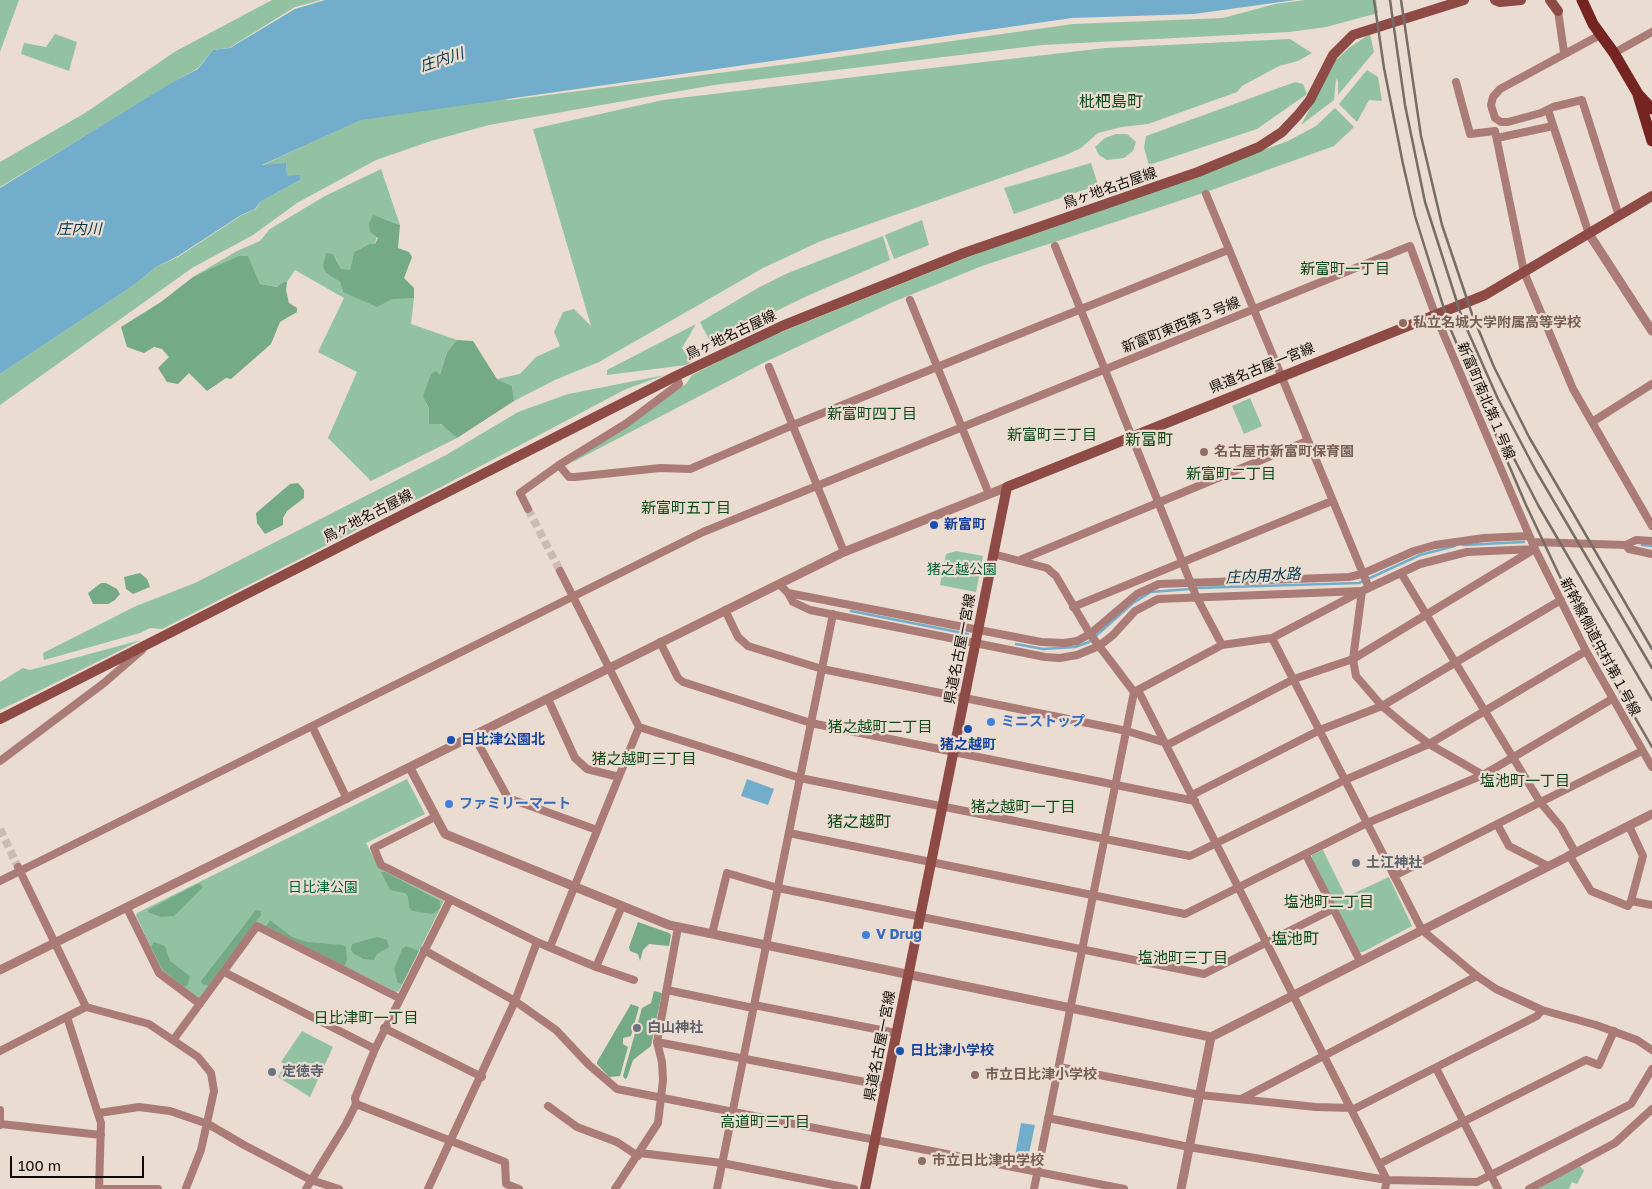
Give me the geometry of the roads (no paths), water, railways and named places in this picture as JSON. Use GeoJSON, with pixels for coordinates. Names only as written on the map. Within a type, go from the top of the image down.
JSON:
{"type":"FeatureCollection","features":[{"type":"Feature","properties":{"kind":"main road","name":"鳥ヶ地名古屋線"},"geometry":{"type":"LineString","coordinates":[[0,720],[676,376],[782,326],[900,277],[1198,172],[1259,147],[1282,132],[1298,115],[1310,100],[1333,55],[1353,35],[1368,29],[1401,22],[1464,0]]}},
{"type":"Feature","properties":{"kind":"main road"},"geometry":{"type":"LineString","coordinates":[[1495,0],[1500,2],[1521,0]]}},
{"type":"Feature","properties":{"kind":"main road"},"geometry":{"type":"LineString","coordinates":[[1550,0],[1558,11]]}},
{"type":"Feature","properties":{"kind":"main road"},"geometry":{"type":"LineString","coordinates":[[1582,0],[1600,35],[1614,52],[1638,94],[1652,141]]}},
{"type":"Feature","properties":{"kind":"main road"},"geometry":{"type":"LineString","coordinates":[[1638,94],[1652,109]]}},
{"type":"Feature","properties":{"kind":"main road","name":"県道名古屋一宮線"},"geometry":{"type":"LineString","coordinates":[[865,1189],[1007,487],[1485,294],[1652,196]]}},
{"type":"Feature","properties":{"kind":"street"},"geometry":{"type":"LineString","coordinates":[[1558,11],[1564,52]]}},
{"type":"Feature","properties":{"kind":"street"},"geometry":{"type":"LineString","coordinates":[[1614,52],[1652,32]]}},
{"type":"Feature","properties":{"kind":"street"},"geometry":{"type":"LineString","coordinates":[[1600,35],[1564,52],[1500,89],[1494,96],[1491,105],[1495,118],[1501,122],[1508,122],[1553,107],[1582,100],[1619,216]]}},
{"type":"Feature","properties":{"kind":"street"},"geometry":{"type":"LineString","coordinates":[[1456,82],[1470,134],[1496,131],[1524,272],[1573,389],[1652,526]]}},
{"type":"Feature","properties":{"kind":"street"},"geometry":{"type":"LineString","coordinates":[[1548,110],[1589,234],[1652,331]]}},
{"type":"Feature","properties":{"kind":"street"},"geometry":{"type":"LineString","coordinates":[[1497,138],[1553,126]]}},
{"type":"Feature","properties":{"kind":"street"},"geometry":{"type":"LineString","coordinates":[[1206,194],[1365,582],[1353,659],[1356,676],[1382,706],[1429,744],[1484,775]]}},
{"type":"Feature","properties":{"kind":"street"},"geometry":{"type":"LineString","coordinates":[[1055,246],[1160,502],[1196,596],[1222,645]]}},
{"type":"Feature","properties":{"kind":"street","name":"新富町東西第３号線"},"geometry":{"type":"LineString","coordinates":[[0,882],[19,869],[703,532],[1410,246]]}},
{"type":"Feature","properties":{"kind":"street","name":"新富町南北第１号線"},"geometry":{"type":"LineString","coordinates":[[1410,246],[1435,314],[1532,543]]}},
{"type":"Feature","properties":{"kind":"street"},"geometry":{"type":"LineString","coordinates":[[559,465],[569,477],[660,468],[690,470],[793,425],[937,366],[1228,250]]}},
{"type":"Feature","properties":{"kind":"street"},"geometry":{"type":"LineString","coordinates":[[910,300],[989,494]]}},
{"type":"Feature","properties":{"kind":"street"},"geometry":{"type":"LineString","coordinates":[[769,367],[844,552]]}},
{"type":"Feature","properties":{"kind":"street"},"geometry":{"type":"LineString","coordinates":[[528,510],[520,493],[559,465],[627,423],[679,384],[676,376]]}},
{"type":"Feature","properties":{"kind":"street"},"geometry":{"type":"LineString","coordinates":[[1592,422],[1652,384]]}},
{"type":"Feature","properties":{"kind":"street"},"geometry":{"type":"LineString","coordinates":[[1020,560],[1307,442]]}},
{"type":"Feature","properties":{"kind":"street"},"geometry":{"type":"LineString","coordinates":[[0,970],[844,552],[1007,487]]}},
{"type":"Feature","properties":{"kind":"street"},"geometry":{"type":"LineString","coordinates":[[1073,606],[1332,501]]}},
{"type":"Feature","properties":{"kind":"street"},"geometry":{"type":"LineString","coordinates":[[1034,1189],[1136,691],[1222,645],[1272,638],[1414,551],[1435,545],[1484,538],[1532,543],[1626,545],[1636,540],[1652,542]]}},
{"type":"Feature","properties":{"kind":"street"},"geometry":{"type":"LineString","coordinates":[[779,584],[788,593],[792,602],[810,610],[1060,658],[1076,655],[1098,645],[1113,635],[1135,611],[1146,604],[1168,597],[1365,582],[1401,573],[1420,564],[1467,552],[1532,543]]}},
{"type":"Feature","properties":{"kind":"street"},"geometry":{"type":"LineString","coordinates":[[726,610],[738,637],[748,646],[822,669],[1127,731],[1166,744],[1294,680],[1353,659],[1427,615],[1532,543]]}},
{"type":"Feature","properties":{"kind":"street","name":"新幹線側道中村第１号線"},"geometry":{"type":"LineString","coordinates":[[1532,543],[1586,651],[1652,767]]}},
{"type":"Feature","properties":{"kind":"street"},"geometry":{"type":"LineString","coordinates":[[1626,545],[1629,548],[1652,554]]}},
{"type":"Feature","properties":{"kind":"street"},"geometry":{"type":"LineString","coordinates":[[993,554],[1047,568],[1063,586],[1073,606],[1098,645],[1136,691],[1166,744],[1324,1054],[1387,1180],[1385,1189]]}},
{"type":"Feature","properties":{"kind":"street"},"geometry":{"type":"LineString","coordinates":[[560,571],[638,727],[800,778],[1190,856],[1217,845],[1345,780],[1429,744],[1586,651]]}},
{"type":"Feature","properties":{"kind":"street"},"geometry":{"type":"LineString","coordinates":[[1401,573],[1540,802],[1561,827],[1590,891],[1628,906],[1644,856],[1628,826]]}},
{"type":"Feature","properties":{"kind":"street"},"geometry":{"type":"LineString","coordinates":[[788,593],[1051,643],[1077,641],[1091,635],[1125,603],[1147,588],[1159,584],[1329,578],[1365,582]]}},
{"type":"Feature","properties":{"kind":"street"},"geometry":{"type":"LineString","coordinates":[[660,642],[678,678],[683,682],[811,723],[1116,785],[1193,798],[1320,730],[1382,706],[1561,600]]}},
{"type":"Feature","properties":{"kind":"street"},"geometry":{"type":"LineString","coordinates":[[717,1189],[833,614]]}},
{"type":"Feature","properties":{"kind":"street"},"geometry":{"type":"LineString","coordinates":[[1272,638],[1422,930],[1477,976],[1496,989],[1542,1010],[1614,1031],[1637,1040],[1652,1050]]}},
{"type":"Feature","properties":{"kind":"street"},"geometry":{"type":"LineString","coordinates":[[0,761],[104,683],[152,641]]}},
{"type":"Feature","properties":{"kind":"street"},"geometry":{"type":"LineString","coordinates":[[548,699],[575,758],[587,769],[619,777]]}},
{"type":"Feature","properties":{"kind":"street"},"geometry":{"type":"LineString","coordinates":[[789,833],[1185,914],[1367,823],[1484,775],[1514,759],[1612,699]]}},
{"type":"Feature","properties":{"kind":"street"},"geometry":{"type":"LineString","coordinates":[[312,726],[347,799]]}},
{"type":"Feature","properties":{"kind":"street"},"geometry":{"type":"LineString","coordinates":[[550,947],[638,727]]}},
{"type":"Feature","properties":{"kind":"street"},"geometry":{"type":"LineString","coordinates":[[474,736],[508,798],[598,830]]}},
{"type":"Feature","properties":{"kind":"street"},"geometry":{"type":"LineString","coordinates":[[1394,876],[1642,751]]}},
{"type":"Feature","properties":{"kind":"street"},"geometry":{"type":"LineString","coordinates":[[410,768],[442,831],[449,836],[678,927],[1211,1037],[1652,814]]}},
{"type":"Feature","properties":{"kind":"street"},"geometry":{"type":"LineString","coordinates":[[435,818],[374,848],[381,865],[536,942],[596,967],[634,980]]}},
{"type":"Feature","properties":{"kind":"street"},"geometry":{"type":"LineString","coordinates":[[1497,824],[1510,846],[1548,866]]}},
{"type":"Feature","properties":{"kind":"street"},"geometry":{"type":"LineString","coordinates":[[1306,855],[1360,961]]}},
{"type":"Feature","properties":{"kind":"street"},"geometry":{"type":"LineString","coordinates":[[19,869],[86,1007]]}},
{"type":"Feature","properties":{"kind":"street"},"geometry":{"type":"LineString","coordinates":[[712,934],[727,873],[778,888],[1204,974],[1333,909]]}},
{"type":"Feature","properties":{"kind":"street"},"geometry":{"type":"LineString","coordinates":[[306,1189],[346,1124],[356,1104],[355,1098],[374,1048],[450,900]]}},
{"type":"Feature","properties":{"kind":"street"},"geometry":{"type":"LineString","coordinates":[[1631,901],[1652,905]]}},
{"type":"Feature","properties":{"kind":"street"},"geometry":{"type":"LineString","coordinates":[[596,967],[622,906]]}},
{"type":"Feature","properties":{"kind":"street"},"geometry":{"type":"LineString","coordinates":[[127,908],[159,973],[200,1004]]}},
{"type":"Feature","properties":{"kind":"street"},"geometry":{"type":"LineString","coordinates":[[174,1039],[258,926],[399,998]]}},
{"type":"Feature","properties":{"kind":"street"},"geometry":{"type":"LineString","coordinates":[[615,1189],[639,1155],[658,1123],[662,1096],[662,1062],[657,1042],[678,927]]}},
{"type":"Feature","properties":{"kind":"street"},"geometry":{"type":"LineString","coordinates":[[428,1189],[482,1077],[515,1001],[536,942]]}},
{"type":"Feature","properties":{"kind":"street"},"geometry":{"type":"LineString","coordinates":[[424,950],[515,1001],[556,1030],[588,1065],[617,1089],[662,1096],[1038,1170],[1124,1189]]}},
{"type":"Feature","properties":{"kind":"street"},"geometry":{"type":"LineString","coordinates":[[224,972],[374,1048]]}},
{"type":"Feature","properties":{"kind":"street"},"geometry":{"type":"LineString","coordinates":[[1241,1099],[1324,1054],[1477,976]]}},
{"type":"Feature","properties":{"kind":"street"},"geometry":{"type":"LineString","coordinates":[[667,990],[896,1033]]}},
{"type":"Feature","properties":{"kind":"street"},"geometry":{"type":"LineString","coordinates":[[0,1051],[86,1007],[149,1024],[174,1039],[198,1057],[211,1073],[214,1091],[201,1150],[185,1189]]}},
{"type":"Feature","properties":{"kind":"street"},"geometry":{"type":"LineString","coordinates":[[1059,1067],[1200,1095],[1351,1109],[1436,1068],[1536,1016],[1542,1010]]}},
{"type":"Feature","properties":{"kind":"street"},"geometry":{"type":"LineString","coordinates":[[67,1017],[99,1113],[101,1135],[99,1189],[158,1189]]}},
{"type":"Feature","properties":{"kind":"street"},"geometry":{"type":"LineString","coordinates":[[384,1028],[482,1077]]}},
{"type":"Feature","properties":{"kind":"street"},"geometry":{"type":"LineString","coordinates":[[1379,1164],[1586,1060],[1599,1065],[1614,1031]]}},
{"type":"Feature","properties":{"kind":"street"},"geometry":{"type":"LineString","coordinates":[[1181,1189],[1211,1037]]}},
{"type":"Feature","properties":{"kind":"street"},"geometry":{"type":"LineString","coordinates":[[657,1042],[744,1057],[886,1086]]}},
{"type":"Feature","properties":{"kind":"street"},"geometry":{"type":"LineString","coordinates":[[1436,1068],[1498,1189]]}},
{"type":"Feature","properties":{"kind":"street"},"geometry":{"type":"LineString","coordinates":[[1048,1118],[1189,1147],[1387,1180],[1477,1182],[1631,1104],[1652,1069]]}},
{"type":"Feature","properties":{"kind":"street"},"geometry":{"type":"LineString","coordinates":[[356,1104],[505,1162],[506,1184],[516,1188]]}},
{"type":"Feature","properties":{"kind":"street"},"geometry":{"type":"LineString","coordinates":[[548,1106],[577,1127],[617,1142],[639,1155],[722,1163],[854,1189]]}},
{"type":"Feature","properties":{"kind":"street"},"geometry":{"type":"LineString","coordinates":[[99,1113],[140,1107],[170,1111],[208,1124],[311,1180],[339,1189]]}},
{"type":"Feature","properties":{"kind":"street"},"geometry":{"type":"LineString","coordinates":[[1529,1189],[1615,1143],[1652,1109]]}},
{"type":"Feature","properties":{"kind":"street"},"geometry":{"type":"LineString","coordinates":[[0,1110],[0,1124],[101,1135]]}},
{"type":"Feature","properties":{"kind":"water","name":"庄内川"},"geometry":{"type":"Polygon","coordinates":[[[325,0],[1295,0],[1194,14],[1072,18],[361,120],[262,165],[286,163],[287,176],[300,175],[300,180],[260,202],[255,209],[241,215],[178,256],[156,267],[134,285],[0,374],[0,188],[168,85],[198,69],[213,50],[230,48],[295,9],[325,0]]]}},
{"type":"Feature","properties":{"kind":"water"},"geometry":{"type":"Polygon","coordinates":[[[747,779],[774,789],[768,805],[741,796],[747,779]]]}},
{"type":"Feature","properties":{"kind":"water"},"geometry":{"type":"Polygon","coordinates":[[[1021,1123],[1035,1125],[1028,1158],[1015,1156],[1021,1123]]]}},
{"type":"Feature","properties":{"kind":"waterway","name":"庄内用水路"},"geometry":{"type":"LineString","coordinates":[[1463,545],[1524,542]]}},
{"type":"Feature","properties":{"kind":"waterway"},"geometry":{"type":"LineString","coordinates":[[1642,545],[1652,546]]}},
{"type":"Feature","properties":{"kind":"waterway","name":"庄内用水路"},"geometry":{"type":"LineString","coordinates":[[1196,588],[1359,583],[1420,555],[1455,546]]}},
{"type":"Feature","properties":{"kind":"waterway","name":"庄内用水路"},"geometry":{"type":"LineString","coordinates":[[1016,644],[1043,649],[1075,647],[1089,642],[1133,603],[1151,592],[1190,589]]}},
{"type":"Feature","properties":{"kind":"waterway","name":"庄内用水路"},"geometry":{"type":"LineString","coordinates":[[851,611],[968,634]]}},
{"type":"Feature","properties":{"kind":"tunnel"},"geometry":{"type":"LineString","coordinates":[[528,509],[560,571]]}},
{"type":"Feature","properties":{"kind":"tunnel"},"geometry":{"type":"LineString","coordinates":[[0,829],[18,867]]}},
{"type":"Feature","properties":{"kind":"railway"},"geometry":{"type":"LineString","coordinates":[[1374,0],[1384,68],[1415,216],[1450,328],[1526,505],[1588,636],[1652,747]]}},
{"type":"Feature","properties":{"kind":"railway"},"geometry":{"type":"LineString","coordinates":[[1390,0],[1405,105],[1425,202],[1462,318],[1498,399],[1536,471],[1652,668]]}},
{"type":"Feature","properties":{"kind":"railway"},"geometry":{"type":"LineString","coordinates":[[1401,0],[1421,136],[1442,225],[1472,314],[1494,367],[1529,437],[1652,649]]}},
{"type":"Feature","properties":{"kind":"railway"},"geometry":{"type":"LineString","coordinates":[[1505,441],[1538,505],[1652,700]]}},
{"type":"Feature","properties":{"kind":"place","name":"私立名城大学附属高等学校"},"geometry":{"type":"Point","coordinates":[1403,323]}},
{"type":"Feature","properties":{"kind":"place","name":"名古屋市新富町保育園"},"geometry":{"type":"Point","coordinates":[1204,452]}},
{"type":"Feature","properties":{"kind":"place","name":"新富町"},"geometry":{"type":"Point","coordinates":[934,525]}},
{"type":"Feature","properties":{"kind":"place","name":"ミニストップ"},"geometry":{"type":"Point","coordinates":[991,722]}},
{"type":"Feature","properties":{"kind":"place","name":"猪之越町"},"geometry":{"type":"Point","coordinates":[968,729]}},
{"type":"Feature","properties":{"kind":"place","name":"日比津公園北"},"geometry":{"type":"Point","coordinates":[451,740]}},
{"type":"Feature","properties":{"kind":"place","name":"ファミリーマート"},"geometry":{"type":"Point","coordinates":[449,804]}},
{"type":"Feature","properties":{"kind":"place","name":"土江神社"},"geometry":{"type":"Point","coordinates":[1356,863]}},
{"type":"Feature","properties":{"kind":"place","name":"V Drug"},"geometry":{"type":"Point","coordinates":[866,935]}},
{"type":"Feature","properties":{"kind":"place","name":"白山神社"},"geometry":{"type":"Point","coordinates":[637,1028]}},
{"type":"Feature","properties":{"kind":"place","name":"日比津小学校"},"geometry":{"type":"Point","coordinates":[900,1051]}},
{"type":"Feature","properties":{"kind":"place","name":"定徳寺"},"geometry":{"type":"Point","coordinates":[272,1072]}},
{"type":"Feature","properties":{"kind":"place","name":"市立日比津小学校"},"geometry":{"type":"Point","coordinates":[975,1075]}},
{"type":"Feature","properties":{"kind":"place","name":"市立日比津中学校"},"geometry":{"type":"Point","coordinates":[922,1161]}},
{"type":"Feature","properties":{"kind":"district","name":"枇杷島町"},"geometry":{"type":"Point","coordinates":[1111,102]}},
{"type":"Feature","properties":{"kind":"district","name":"新富町一丁目"},"geometry":{"type":"Point","coordinates":[1345,269]}},
{"type":"Feature","properties":{"kind":"district","name":"新富町四丁目"},"geometry":{"type":"Point","coordinates":[872,414]}},
{"type":"Feature","properties":{"kind":"district","name":"新富町三丁目"},"geometry":{"type":"Point","coordinates":[1052,435]}},
{"type":"Feature","properties":{"kind":"district","name":"新富町"},"geometry":{"type":"Point","coordinates":[1149,440]}},
{"type":"Feature","properties":{"kind":"district","name":"新富町二丁目"},"geometry":{"type":"Point","coordinates":[1231,474]}},
{"type":"Feature","properties":{"kind":"district","name":"新富町五丁目"},"geometry":{"type":"Point","coordinates":[686,508]}},
{"type":"Feature","properties":{"kind":"district","name":"猪之越町二丁目"},"geometry":{"type":"Point","coordinates":[880,727]}},
{"type":"Feature","properties":{"kind":"district","name":"猪之越町三丁目"},"geometry":{"type":"Point","coordinates":[644,759]}},
{"type":"Feature","properties":{"kind":"district","name":"塩池町一丁目"},"geometry":{"type":"Point","coordinates":[1525,781]}},
{"type":"Feature","properties":{"kind":"district","name":"猪之越町一丁目"},"geometry":{"type":"Point","coordinates":[1023,807]}},
{"type":"Feature","properties":{"kind":"district","name":"猪之越町"},"geometry":{"type":"Point","coordinates":[859,822]}},
{"type":"Feature","properties":{"kind":"district","name":"塩池町二丁目"},"geometry":{"type":"Point","coordinates":[1329,902]}},
{"type":"Feature","properties":{"kind":"district","name":"塩池町"},"geometry":{"type":"Point","coordinates":[1295,939]}},
{"type":"Feature","properties":{"kind":"district","name":"塩池町三丁目"},"geometry":{"type":"Point","coordinates":[1183,958]}},
{"type":"Feature","properties":{"kind":"district","name":"日比津町一丁目"},"geometry":{"type":"Point","coordinates":[366,1018]}},
{"type":"Feature","properties":{"kind":"district","name":"高道町三丁目"},"geometry":{"type":"Point","coordinates":[765,1122]}},
{"type":"Feature","properties":{"kind":"park label","name":"猪之越公園"},"geometry":{"type":"Point","coordinates":[962,570]}},
{"type":"Feature","properties":{"kind":"park label","name":"日比津公園"},"geometry":{"type":"Point","coordinates":[323,888]}}]}
